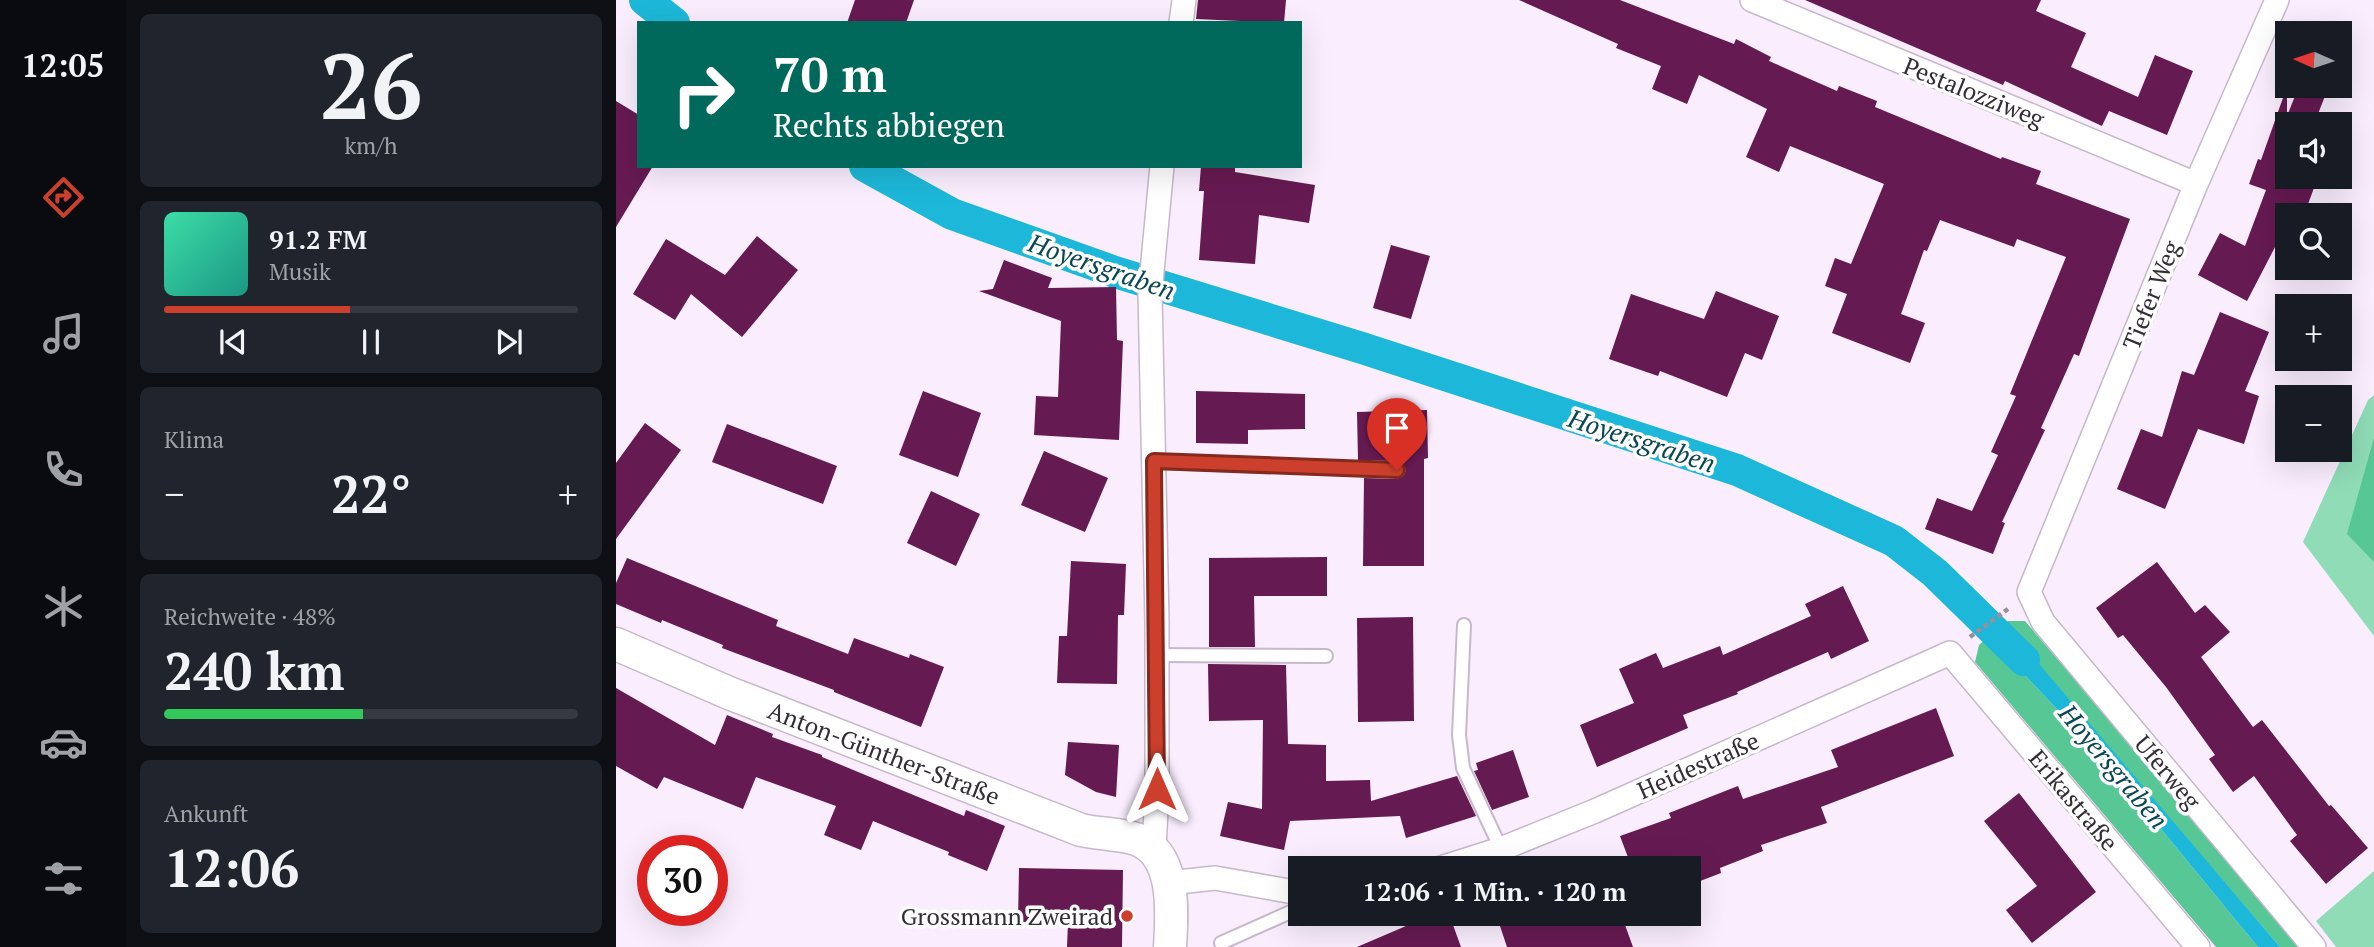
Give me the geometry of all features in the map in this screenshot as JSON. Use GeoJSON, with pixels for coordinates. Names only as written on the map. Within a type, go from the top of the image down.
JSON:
{"type":"FeatureCollection","features":[{"type":"Feature","properties":{"kind":"main road","name":"Anton-Günther-Straße"},"geometry":{"type":"LineString","coordinates":[[616,643],[729,693],[1082,830],[1136,839],[1154,850]]}},
{"type":"Feature","properties":{"kind":"main road"},"geometry":{"type":"LineString","coordinates":[[1154,850],[1164,866],[1169,883],[1170,947]]}},
{"type":"Feature","properties":{"kind":"street"},"geometry":{"type":"LineString","coordinates":[[1181,21],[1184,0]]}},
{"type":"Feature","properties":{"kind":"street","name":"Pestalozziweg"},"geometry":{"type":"LineString","coordinates":[[1752,0],[2196,184]]}},
{"type":"Feature","properties":{"kind":"street","name":"Tiefer Weg"},"geometry":{"type":"LineString","coordinates":[[2029,592],[2196,184],[2277,0]]}},
{"type":"Feature","properties":{"kind":"street"},"geometry":{"type":"LineString","coordinates":[[1154,850],[1157,654],[1150,293],[1162,168]]}},
{"type":"Feature","properties":{"kind":"street","name":"Uferweg"},"geometry":{"type":"LineString","coordinates":[[2029,592],[2043,622],[2314,947]]}},
{"type":"Feature","properties":{"kind":"street","name":"Heidestraße"},"geometry":{"type":"LineString","coordinates":[[1480,856],[1595,811],[1950,653]]}},
{"type":"Feature","properties":{"kind":"street","name":"Erikastraße"},"geometry":{"type":"LineString","coordinates":[[1950,653],[2198,947]]}},
{"type":"Feature","properties":{"kind":"street"},"geometry":{"type":"LineString","coordinates":[[1169,883],[1215,878],[1288,891]]}},
{"type":"Feature","properties":{"kind":"lane"},"geometry":{"type":"LineString","coordinates":[[1154,461],[1397,470]]}},
{"type":"Feature","properties":{"kind":"lane"},"geometry":{"type":"LineString","coordinates":[[1464,625],[1459,735],[1464,768],[1502,849]]}},
{"type":"Feature","properties":{"kind":"lane"},"geometry":{"type":"LineString","coordinates":[[1157,654],[1326,656]]}},
{"type":"Feature","properties":{"kind":"lane"},"geometry":{"type":"LineString","coordinates":[[1221,943],[1288,913]]}},
{"type":"Feature","properties":{"kind":"path"},"geometry":{"type":"LineString","coordinates":[[1973,635],[2005,611]]}},
{"type":"Feature","properties":{"kind":"green space"},"geometry":{"type":"Polygon","coordinates":[[[2374,395],[2374,636],[2303,542],[2340,462],[2352,462],[2352,435],[2368,400],[2374,395]]]}},
{"type":"Feature","properties":{"kind":"green space"},"geometry":{"type":"Polygon","coordinates":[[[2374,438],[2374,562],[2347,534],[2374,438]]]}},
{"type":"Feature","properties":{"kind":"green space"},"geometry":{"type":"Polygon","coordinates":[[[2008,621],[2025,621],[2303,947],[2280,947],[2003,625],[2008,621]]]}},
{"type":"Feature","properties":{"kind":"green space"},"geometry":{"type":"Polygon","coordinates":[[[1987,638],[2093,749],[2258,947],[2216,947],[1975,662],[1979,645],[1987,638]]]}},
{"type":"Feature","properties":{"kind":"green space"},"geometry":{"type":"Polygon","coordinates":[[[2374,871],[2374,947],[2336,947],[2316,921],[2374,871]]]}},
{"type":"Feature","properties":{"kind":"water"},"geometry":{"type":"Polygon","coordinates":[[[2003,625],[2280,947],[2258,947],[2093,749],[1987,638],[2003,625]]]}},
{"type":"Feature","properties":{"kind":"building"},"geometry":{"type":"Polygon","coordinates":[[[855,0],[914,0],[907,21],[848,21],[855,0]]]}},
{"type":"Feature","properties":{"kind":"building"},"geometry":{"type":"Polygon","coordinates":[[[1198,0],[1286,0],[1284,21],[1196,19],[1198,0]]]}},
{"type":"Feature","properties":{"kind":"building"},"geometry":{"type":"Polygon","coordinates":[[[1519,0],[1620,0],[1734,44],[1736,39],[1771,57],[1769,61],[1837,91],[1839,86],[1877,101],[1875,107],[2001,159],[2002,157],[2041,171],[2036,184],[2130,219],[2079,356],[2074,354],[2041,428],[2045,430],[2002,522],[2005,523],[1993,554],[1925,529],[1937,498],[1972,511],[1998,455],[1991,452],[2016,396],[2010,394],[2066,257],[2017,239],[2014,247],[1940,220],[1927,251],[1924,250],[1901,314],[1925,323],[1910,363],[1832,333],[1847,294],[1825,286],[1835,258],[1851,264],[1884,184],[1790,146],[1779,172],[1746,157],[1767,109],[1699,75],[1687,104],[1652,89],[1661,66],[1616,48],[1618,44],[1519,0]]]}},
{"type":"Feature","properties":{"kind":"building"},"geometry":{"type":"Polygon","coordinates":[[[1805,0],[2041,0],[2036,11],[2086,33],[2071,67],[2138,97],[2155,55],[2193,71],[2167,135],[2109,111],[2102,126],[2005,81],[2003,85],[1805,0]]]}},
{"type":"Feature","properties":{"kind":"building"},"geometry":{"type":"Polygon","coordinates":[[[2283,98],[2287,98],[2287,112],[2278,112],[2283,98]]]}},
{"type":"Feature","properties":{"kind":"building"},"geometry":{"type":"Polygon","coordinates":[[[2294,98],[2324,98],[2319,112],[2289,112],[2294,98]]]}},
{"type":"Feature","properties":{"kind":"building"},"geometry":{"type":"Polygon","coordinates":[[[616,101],[637,114],[637,168],[652,168],[616,227],[616,101]]]}},
{"type":"Feature","properties":{"kind":"building"},"geometry":{"type":"Polygon","coordinates":[[[2275,120],[2275,189],[2314,189],[2308,203],[2275,203],[2275,247],[2247,301],[2198,275],[2220,233],[2245,246],[2266,190],[2249,184],[2258,159],[2261,160],[2275,120]]]}},
{"type":"Feature","properties":{"kind":"building"},"geometry":{"type":"Polygon","coordinates":[[[1201,168],[1235,168],[1235,172],[1315,185],[1309,223],[1259,215],[1255,264],[1199,260],[1204,191],[1199,191],[1201,168]]]}},
{"type":"Feature","properties":{"kind":"building"},"geometry":{"type":"Polygon","coordinates":[[[757,236],[798,270],[742,337],[691,294],[675,320],[633,294],[666,239],[725,275],[757,236]]]}},
{"type":"Feature","properties":{"kind":"building"},"geometry":{"type":"Polygon","coordinates":[[[1391,245],[1430,256],[1411,319],[1373,308],[1391,245]]]}},
{"type":"Feature","properties":{"kind":"building"},"geometry":{"type":"Polygon","coordinates":[[[1004,260],[1052,278],[1048,288],[1116,287],[1117,340],[1123,341],[1119,440],[1034,435],[1036,396],[1058,397],[1061,321],[979,291],[993,289],[1004,260]]]}},
{"type":"Feature","properties":{"kind":"building"},"geometry":{"type":"Polygon","coordinates":[[[1716,291],[1779,316],[1762,360],[1745,353],[1727,397],[1660,371],[1658,376],[1609,359],[1631,294],[1704,319],[1716,291]]]}},
{"type":"Feature","properties":{"kind":"building"},"geometry":{"type":"Polygon","coordinates":[[[2220,312],[2269,332],[2245,391],[2259,396],[2244,444],[2198,429],[2165,509],[2117,489],[2141,429],[2162,437],[2182,371],[2194,375],[2220,312]]]}},
{"type":"Feature","properties":{"kind":"building"},"geometry":{"type":"Polygon","coordinates":[[[923,391],[981,413],[958,477],[899,455],[923,391]]]}},
{"type":"Feature","properties":{"kind":"building"},"geometry":{"type":"Polygon","coordinates":[[[1196,391],[1305,394],[1305,429],[1248,430],[1248,444],[1196,443],[1196,391]]]}},
{"type":"Feature","properties":{"kind":"building"},"geometry":{"type":"Polygon","coordinates":[[[1427,410],[1424,566],[1363,566],[1364,478],[1397,479],[1404,475],[1406,470],[1398,461],[1358,460],[1357,412],[1427,410]]]}},
{"type":"Feature","properties":{"kind":"building"},"geometry":{"type":"Polygon","coordinates":[[[645,423],[681,450],[616,539],[616,463],[645,423]]]}},
{"type":"Feature","properties":{"kind":"building"},"geometry":{"type":"Polygon","coordinates":[[[727,424],[837,466],[823,504],[712,462],[727,424]]]}},
{"type":"Feature","properties":{"kind":"building"},"geometry":{"type":"Polygon","coordinates":[[[1044,451],[1108,478],[1085,532],[1021,505],[1044,451]]]}},
{"type":"Feature","properties":{"kind":"building"},"geometry":{"type":"Polygon","coordinates":[[[931,491],[980,514],[956,566],[907,543],[931,491]]]}},
{"type":"Feature","properties":{"kind":"building"},"geometry":{"type":"Polygon","coordinates":[[[1327,557],[1327,596],[1254,596],[1255,647],[1209,647],[1209,558],[1327,557]]]}},
{"type":"Feature","properties":{"kind":"building"},"geometry":{"type":"Polygon","coordinates":[[[627,558],[778,620],[776,626],[848,654],[854,638],[909,658],[910,654],[944,667],[921,727],[834,690],[722,648],[723,645],[662,620],[661,623],[616,604],[616,583],[627,558]]]}},
{"type":"Feature","properties":{"kind":"building"},"geometry":{"type":"Polygon","coordinates":[[[1071,561],[1126,564],[1124,615],[1118,615],[1117,684],[1057,683],[1059,636],[1067,636],[1071,561]]]}},
{"type":"Feature","properties":{"kind":"building"},"geometry":{"type":"Polygon","coordinates":[[[2157,562],[2195,613],[2205,605],[2230,632],[2201,657],[2253,727],[2262,720],[2329,806],[2331,805],[2368,848],[2326,884],[2290,841],[2297,835],[2254,776],[2233,792],[2209,759],[2215,755],[2166,687],[2123,635],[2118,638],[2096,608],[2157,562]]]}},
{"type":"Feature","properties":{"kind":"building"},"geometry":{"type":"Polygon","coordinates":[[[1843,586],[1869,641],[1831,659],[1828,652],[1737,692],[1738,694],[1683,715],[1688,728],[1597,767],[1580,725],[1634,703],[1619,669],[1656,653],[1663,668],[1720,646],[1723,655],[1811,616],[1805,604],[1843,586]]]}},
{"type":"Feature","properties":{"kind":"building"},"geometry":{"type":"Polygon","coordinates":[[[1413,617],[1414,721],[1358,722],[1357,618],[1413,617]]]}},
{"type":"Feature","properties":{"kind":"building"},"geometry":{"type":"Polygon","coordinates":[[[1208,664],[1286,665],[1288,744],[1326,745],[1326,781],[1370,780],[1371,801],[1457,776],[1476,816],[1406,838],[1400,816],[1290,821],[1284,850],[1220,836],[1228,802],[1262,809],[1263,720],[1209,721],[1208,664]]]}},
{"type":"Feature","properties":{"kind":"building"},"geometry":{"type":"Polygon","coordinates":[[[616,688],[715,745],[727,715],[773,734],[772,737],[822,755],[964,816],[966,810],[1005,826],[987,871],[948,855],[949,852],[873,821],[861,850],[824,835],[836,806],[756,777],[743,809],[664,777],[657,789],[616,766],[616,688]]]}},
{"type":"Feature","properties":{"kind":"building"},"geometry":{"type":"Polygon","coordinates":[[[1936,708],[1954,756],[1821,807],[1827,823],[1761,845],[1763,851],[1720,868],[1721,873],[1701,881],[1701,856],[1628,856],[1620,836],[1671,818],[1669,813],[1738,786],[1743,799],[1838,767],[1831,750],[1936,708]]]}},
{"type":"Feature","properties":{"kind":"building"},"geometry":{"type":"Polygon","coordinates":[[[1068,742],[1119,745],[1116,797],[1096,792],[1065,775],[1068,742]]]}},
{"type":"Feature","properties":{"kind":"building"},"geometry":{"type":"Polygon","coordinates":[[[1513,750],[1529,797],[1492,810],[1474,771],[1478,770],[1476,763],[1513,750]]]}},
{"type":"Feature","properties":{"kind":"building"},"geometry":{"type":"Polygon","coordinates":[[[2019,793],[2096,892],[2032,943],[2006,910],[2037,886],[1984,821],[2019,793]]]}},
{"type":"Feature","properties":{"kind":"building"},"geometry":{"type":"Polygon","coordinates":[[[1019,868],[1123,870],[1122,947],[1067,947],[1068,922],[1018,922],[1019,868]]]}},
{"type":"Feature","properties":{"kind":"building"},"geometry":{"type":"Polygon","coordinates":[[[1406,926],[1453,926],[1461,947],[1357,947],[1406,926]]]}},
{"type":"Feature","properties":{"kind":"building"},"geometry":{"type":"Polygon","coordinates":[[[1500,926],[1625,926],[1633,947],[1507,947],[1500,926]]]}},
{"type":"Feature","properties":{"kind":"waterway","name":"Hoyersgraben"},"geometry":{"type":"LineString","coordinates":[[645,0],[671,21]]}},
{"type":"Feature","properties":{"kind":"waterway","name":"Hoyersgraben"},"geometry":{"type":"LineString","coordinates":[[869,168],[952,214],[1115,272],[1362,348],[1737,470],[1894,541],[1935,573],[2024,660]]}},
{"type":"Feature","properties":{"kind":"place","name":"Grossmann Zweirad"},"geometry":{"type":"Point","coordinates":[1127,916]}},
{"type":"Feature","properties":{"kind":"route"},"geometry":{"type":"LineString","coordinates":[[1157,789],[1154,461],[1397,470]]}}]}
